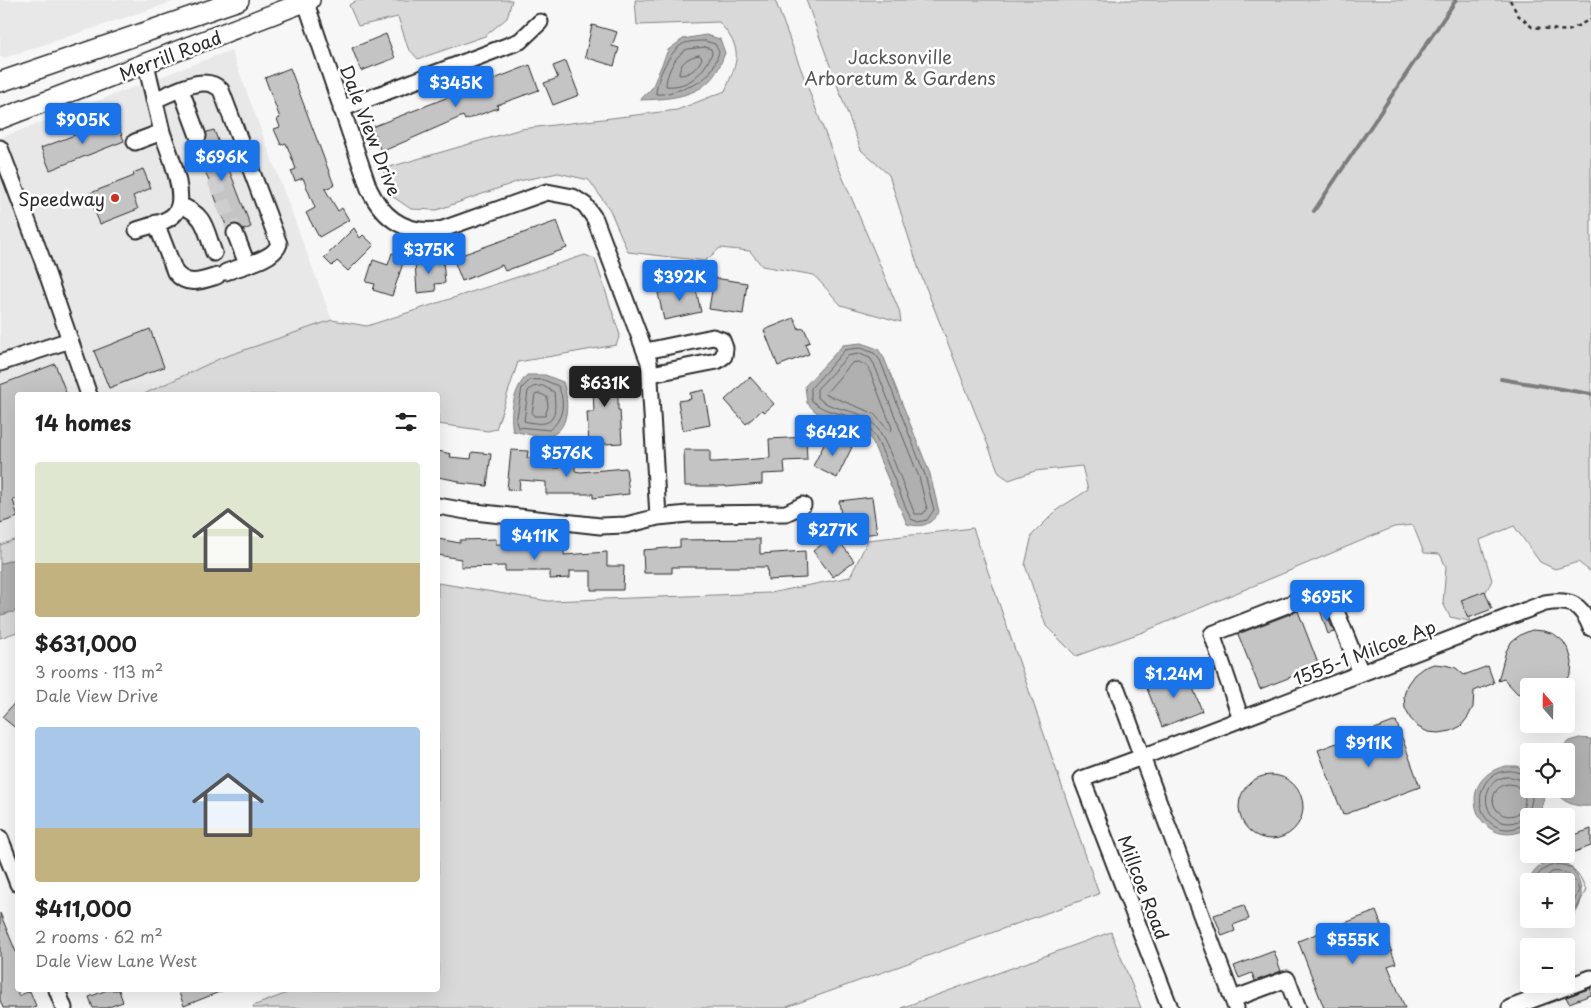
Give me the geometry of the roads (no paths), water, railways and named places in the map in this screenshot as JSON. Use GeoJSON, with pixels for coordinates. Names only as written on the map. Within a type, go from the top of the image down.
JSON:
{"type":"FeatureCollection","features":[{"type":"Feature","properties":{"kind":"main road","name":"Merrill Road"},"geometry":{"type":"LineString","coordinates":[[0,82],[239,0]]}},
{"type":"Feature","properties":{"kind":"main road","name":"Merrill Road"},"geometry":{"type":"LineString","coordinates":[[0,119],[307,1]]}},
{"type":"Feature","properties":{"kind":"street","name":"Dale View Drive"},"geometry":{"type":"LineString","coordinates":[[307,1],[340,109],[376,204],[384,214],[404,228],[430,232],[547,192],[573,197],[585,204],[595,219],[646,351],[651,374],[658,517]]}},
{"type":"Feature","properties":{"kind":"street"},"geometry":{"type":"LineString","coordinates":[[340,109],[520,41],[540,22]]}},
{"type":"Feature","properties":{"kind":"street"},"geometry":{"type":"LineString","coordinates":[[137,230],[176,213],[179,204],[178,183],[162,132],[146,64]]}},
{"type":"Feature","properties":{"kind":"street"},"geometry":{"type":"LineString","coordinates":[[154,100],[206,82],[216,84],[221,90],[278,239],[277,250],[200,282],[180,278],[175,272],[156,223]]}},
{"type":"Feature","properties":{"kind":"street"},"geometry":{"type":"LineString","coordinates":[[180,90],[198,136]]}},
{"type":"Feature","properties":{"kind":"street"},"geometry":{"type":"LineString","coordinates":[[135,142],[162,132]]}},
{"type":"Feature","properties":{"kind":"street"},"geometry":{"type":"LineString","coordinates":[[0,148],[42,259],[88,392]]}},
{"type":"Feature","properties":{"kind":"street"},"geometry":{"type":"LineString","coordinates":[[179,204],[192,209],[200,215],[214,253]]}},
{"type":"Feature","properties":{"kind":"street"},"geometry":{"type":"LineString","coordinates":[[235,233],[247,264]]}},
{"type":"Feature","properties":{"kind":"street"},"geometry":{"type":"LineString","coordinates":[[646,351],[714,337],[722,340],[725,348],[724,356],[717,361],[651,374]]}},
{"type":"Feature","properties":{"kind":"street"},"geometry":{"type":"LineString","coordinates":[[0,363],[70,340]]}},
{"type":"Feature","properties":{"kind":"street"},"geometry":{"type":"LineString","coordinates":[[440,506],[600,526],[626,526],[658,517],[688,514],[786,514],[803,505]]}},
{"type":"Feature","properties":{"kind":"street"},"geometry":{"type":"LineString","coordinates":[[1241,719],[1212,634],[1310,596],[1324,595],[1334,606],[1361,673]]}},
{"type":"Feature","properties":{"kind":"street","name":"1555-1 Milcoe Ap"},"geometry":{"type":"LineString","coordinates":[[1082,779],[1544,603],[1561,600],[1573,603],[1583,612],[1591,628]]}},
{"type":"Feature","properties":{"kind":"street"},"geometry":{"type":"LineString","coordinates":[[1117,689],[1235,1003],[1287,979],[1298,1008]]}},
{"type":"Feature","properties":{"kind":"street","name":"Millcoe Road"},"geometry":{"type":"LineString","coordinates":[[1082,779],[1170,1008]]}},
{"type":"Feature","properties":{"kind":"street"},"geometry":{"type":"LineString","coordinates":[[0,838],[15,876]]}},
{"type":"Feature","properties":{"kind":"street"},"geometry":{"type":"LineString","coordinates":[[1510,1008],[1591,978]]}},
{"type":"Feature","properties":{"kind":"street"},"geometry":{"type":"LineString","coordinates":[[58,992],[64,1008]]}},
{"type":"Feature","properties":{"kind":"water"},"geometry":{"type":"Polygon","coordinates":[[[706,35],[720,39],[725,53],[718,69],[708,82],[691,93],[681,96],[640,100],[652,88],[668,50],[683,39],[706,35]]]}},
{"type":"Feature","properties":{"kind":"water"},"geometry":{"type":"Polygon","coordinates":[[[861,343],[878,349],[884,358],[930,474],[939,512],[929,523],[917,526],[907,524],[872,441],[865,433],[853,425],[819,414],[807,403],[805,386],[843,345],[861,343]]]}},
{"type":"Feature","properties":{"kind":"water"},"geometry":{"type":"Polygon","coordinates":[[[527,375],[545,375],[563,382],[567,403],[565,419],[558,431],[552,435],[538,436],[513,431],[512,409],[514,401],[519,387],[527,375]]]}},
{"type":"Feature","properties":{"kind":"water"},"geometry":{"type":"Polygon","coordinates":[[[15,559],[15,611],[0,615],[0,564],[15,559]]]}},
{"type":"Feature","properties":{"kind":"water"},"geometry":{"type":"Polygon","coordinates":[[[1579,738],[1591,739],[1591,806],[1579,806],[1561,798],[1575,798],[1575,743],[1566,743],[1579,738]]]}},
{"type":"Feature","properties":{"kind":"water"},"geometry":{"type":"Polygon","coordinates":[[[1505,766],[1520,767],[1520,798],[1544,798],[1541,808],[1520,808],[1520,831],[1512,834],[1497,832],[1485,824],[1478,813],[1475,799],[1478,786],[1488,774],[1505,766]]]}},
{"type":"Feature","properties":{"kind":"water"},"geometry":{"type":"Polygon","coordinates":[[[1546,863],[1564,863],[1575,873],[1534,873],[1546,863]]]}},
{"type":"Feature","properties":{"kind":"water"},"geometry":{"type":"Polygon","coordinates":[[[1575,874],[1580,887],[1581,899],[1575,913],[1575,874]]]}},
{"type":"Feature","properties":{"kind":"waterway"},"geometry":{"type":"LineString","coordinates":[[1314,211],[1456,0]]}},
{"type":"Feature","properties":{"kind":"waterway"},"geometry":{"type":"LineString","coordinates":[[1501,379],[1591,394]]}},
{"type":"Feature","properties":{"kind":"tunnel"},"geometry":{"type":"LineString","coordinates":[[198,136],[235,233]]}},
{"type":"Feature","properties":{"kind":"place","name":"Speedway"},"geometry":{"type":"Point","coordinates":[115,198]}},
{"type":"Feature","properties":{"kind":"park label","name":"Jacksonville Arboretum & Gardens"},"geometry":{"type":"Point","coordinates":[900,66]}}]}
